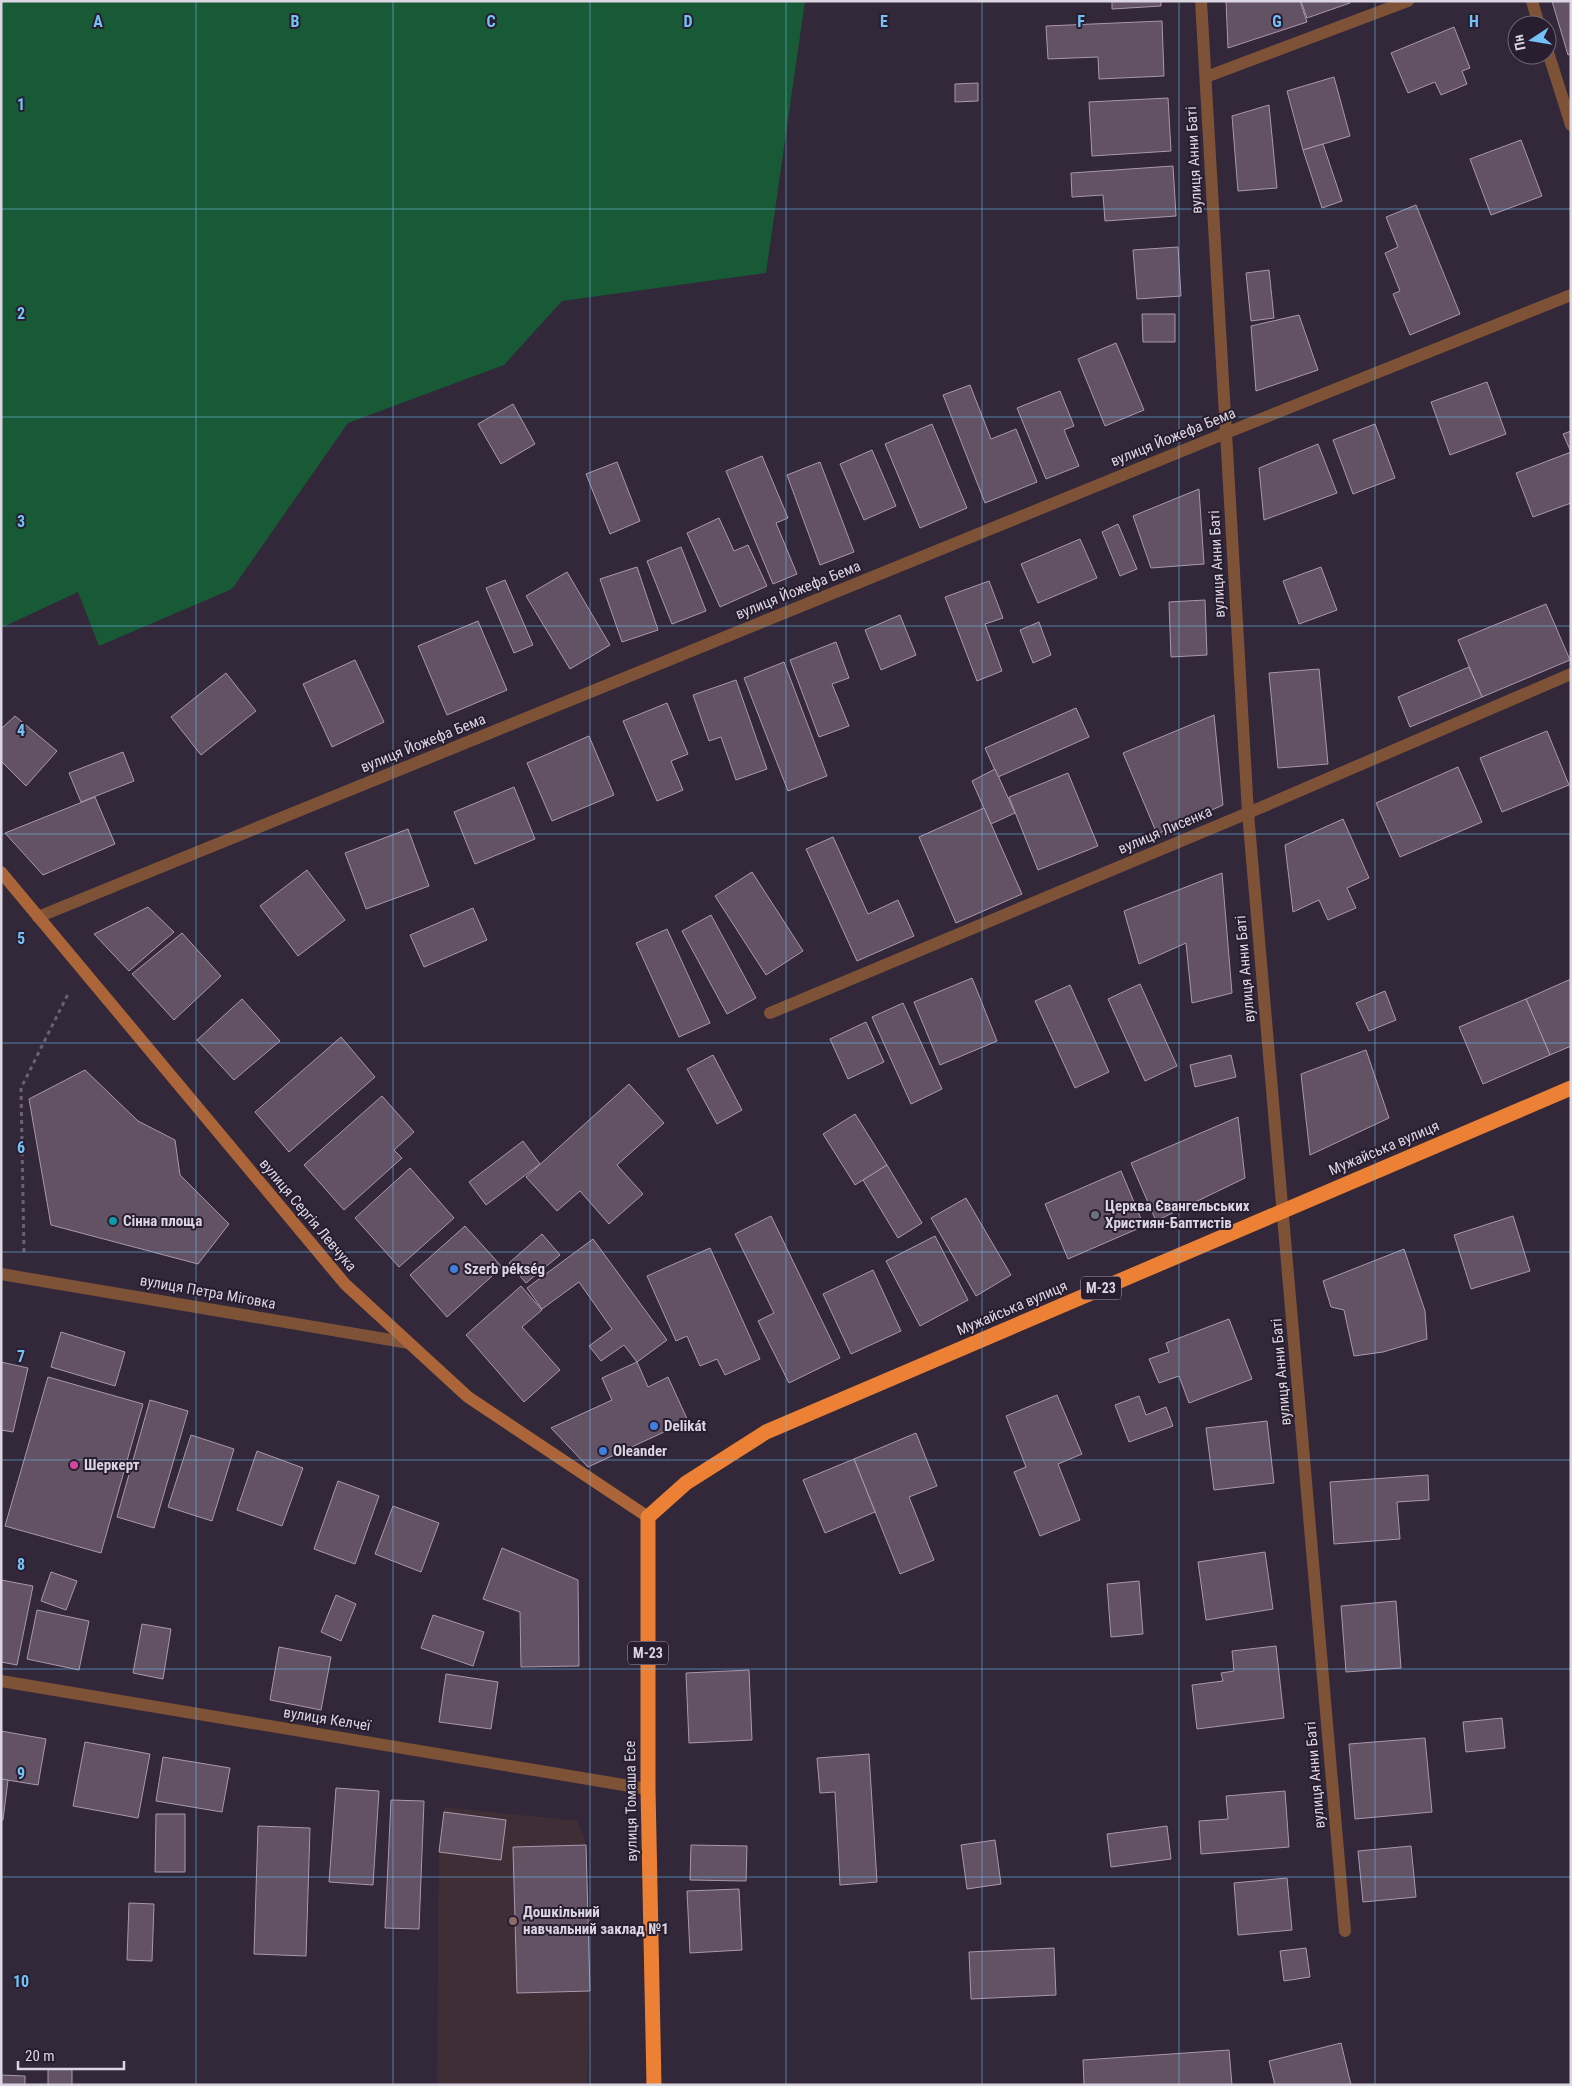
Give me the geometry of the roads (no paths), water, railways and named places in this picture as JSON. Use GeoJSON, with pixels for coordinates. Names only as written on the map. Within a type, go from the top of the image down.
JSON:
{"type":"FeatureCollection","features":[{"type":"Feature","properties":{"kind":"highway","name":"Мужайська вулиця"},"geometry":{"type":"LineString","coordinates":[[648,1517],[686,1483],[766,1432],[1571,1088]]}},
{"type":"Feature","properties":{"kind":"highway","name":"вулиця Томаша Есе"},"geometry":{"type":"LineString","coordinates":[[648,1517],[648,1788],[654,2085]]}},
{"type":"Feature","properties":{"kind":"main road","name":"вулиця Сергія Левчука"},"geometry":{"type":"LineString","coordinates":[[1,872],[345,1284],[468,1397],[648,1517]]}},
{"type":"Feature","properties":{"kind":"street","name":"вулиця Анни Баті"},"geometry":{"type":"LineString","coordinates":[[1201,1],[1248,813],[1345,1931]]}},
{"type":"Feature","properties":{"kind":"street"},"geometry":{"type":"LineString","coordinates":[[1206,77],[1408,1]]}},
{"type":"Feature","properties":{"kind":"street"},"geometry":{"type":"LineString","coordinates":[[1532,1],[1536,15]]}},
{"type":"Feature","properties":{"kind":"street"},"geometry":{"type":"LineString","coordinates":[[1552,65],[1571,125]]}},
{"type":"Feature","properties":{"kind":"street","name":"вулиця Йожефа Бема"},"geometry":{"type":"LineString","coordinates":[[38,917],[1226,433],[1571,295]]}},
{"type":"Feature","properties":{"kind":"street","name":"вулиця Лисенка"},"geometry":{"type":"LineString","coordinates":[[770,1013],[1248,813],[1571,674]]}},
{"type":"Feature","properties":{"kind":"street","name":"вулиця Петра Міговка"},"geometry":{"type":"LineString","coordinates":[[1,1274],[409,1343]]}},
{"type":"Feature","properties":{"kind":"street","name":"вулиця Келчеї"},"geometry":{"type":"LineString","coordinates":[[1,1681],[648,1788]]}},
{"type":"Feature","properties":{"kind":"place","name":"Церква Євангельських Християн-Баптистів"},"geometry":{"type":"Point","coordinates":[1095,1215]}},
{"type":"Feature","properties":{"kind":"place","name":"Сінна площа"},"geometry":{"type":"Point","coordinates":[113,1221]}},
{"type":"Feature","properties":{"kind":"place","name":"Szerb pékség"},"geometry":{"type":"Point","coordinates":[454,1269]}},
{"type":"Feature","properties":{"kind":"place","name":"Delikát"},"geometry":{"type":"Point","coordinates":[654,1426]}},
{"type":"Feature","properties":{"kind":"place","name":"Oleander"},"geometry":{"type":"Point","coordinates":[603,1451]}},
{"type":"Feature","properties":{"kind":"place","name":"Шеркерт"},"geometry":{"type":"Point","coordinates":[74,1465]}},
{"type":"Feature","properties":{"kind":"place","name":"Дошкільний навчальний заклад №1"},"geometry":{"type":"Point","coordinates":[513,1921]}}]}
